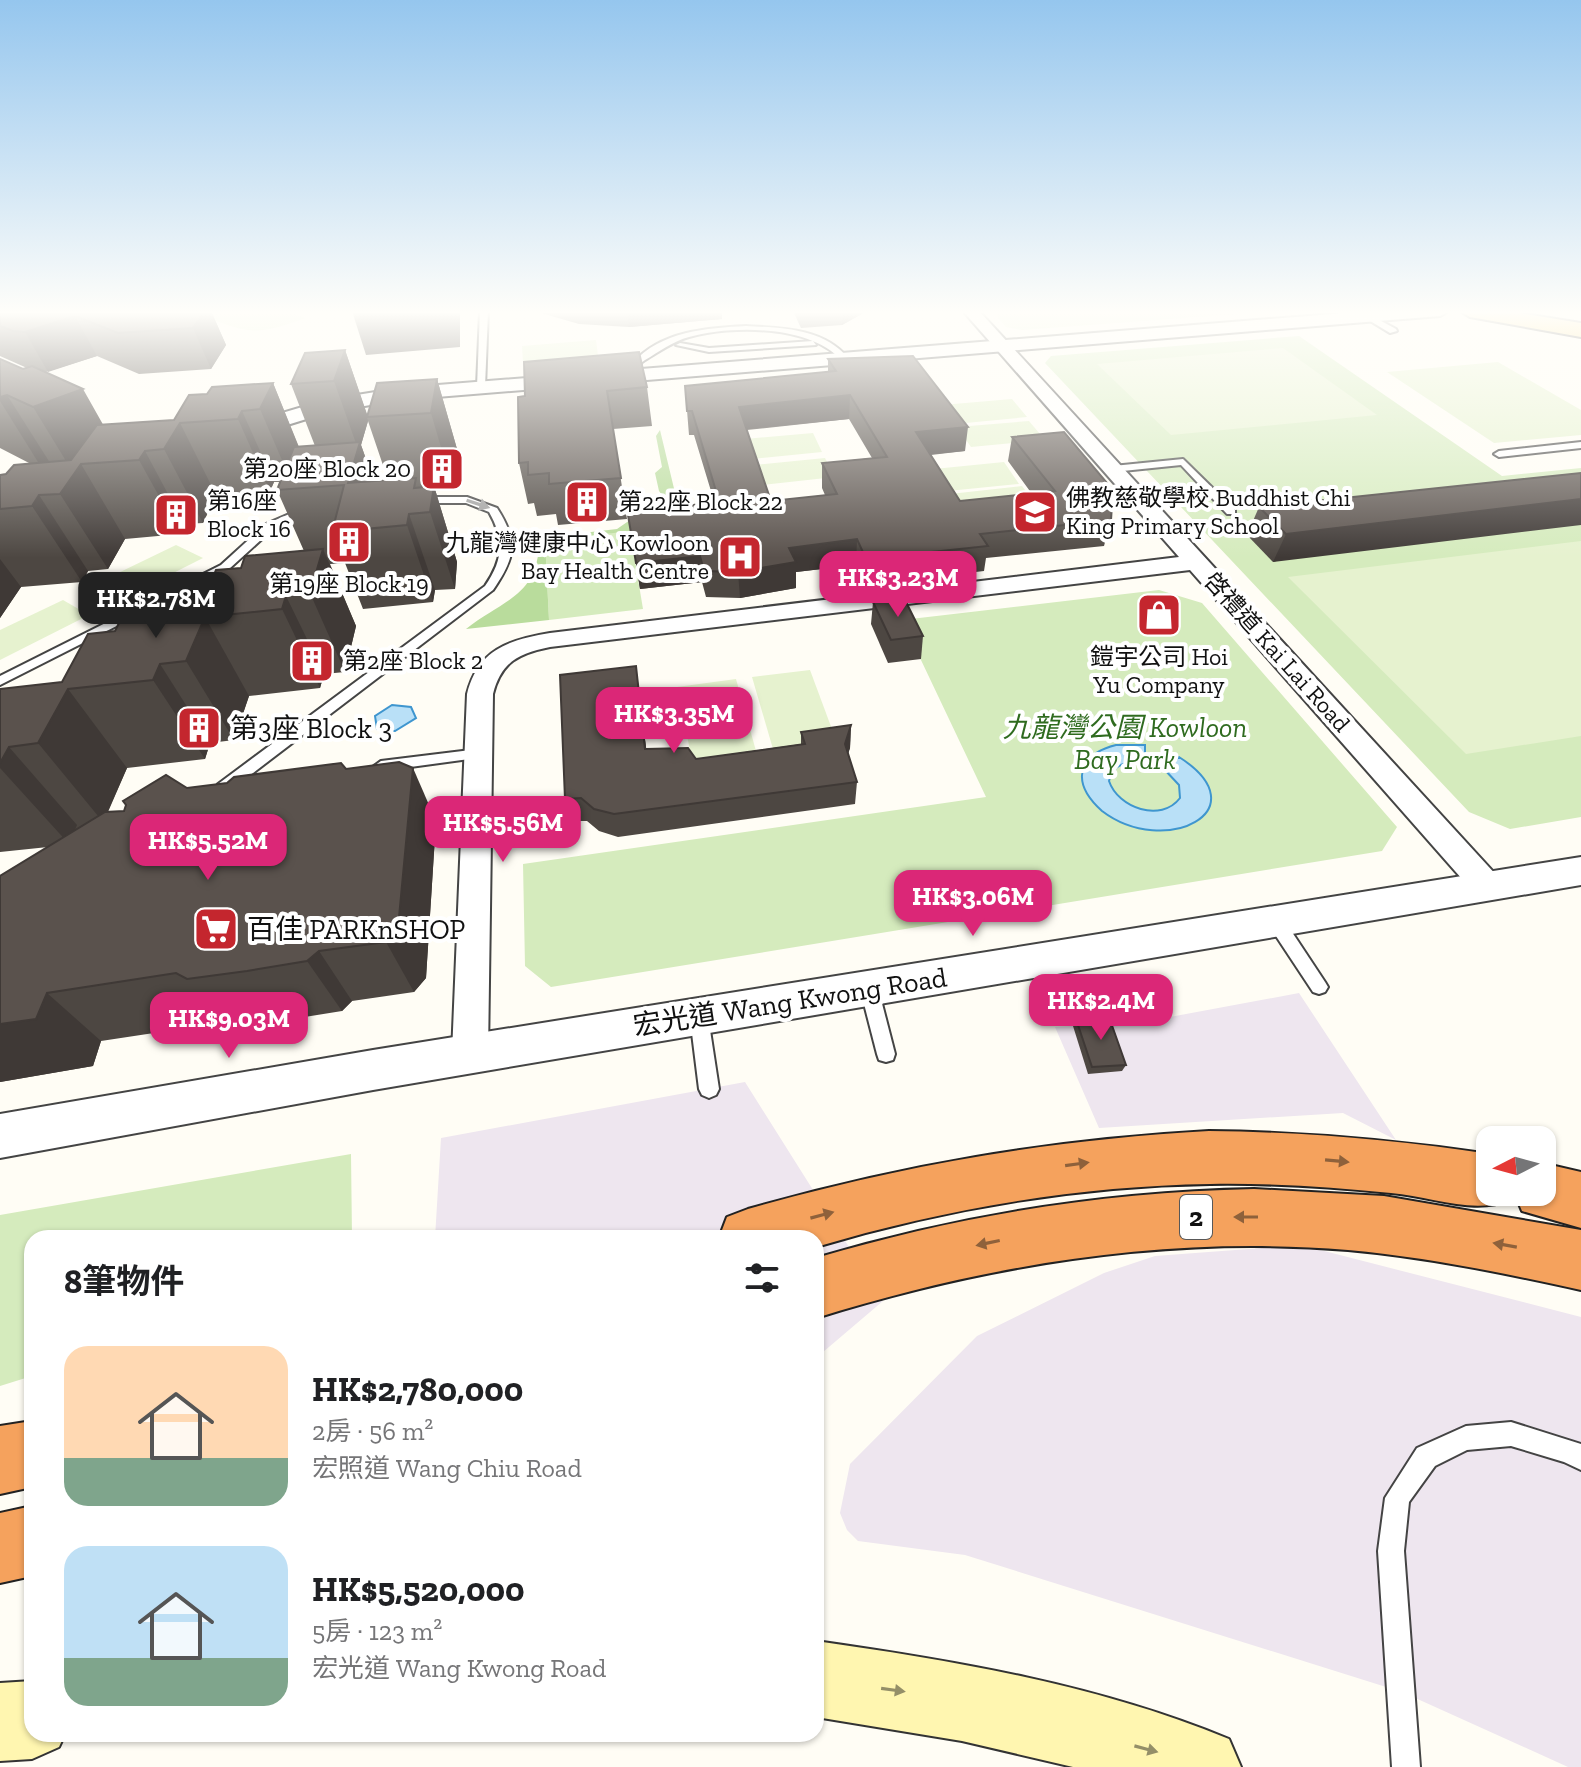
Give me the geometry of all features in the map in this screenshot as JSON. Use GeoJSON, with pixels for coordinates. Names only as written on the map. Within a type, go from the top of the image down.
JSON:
{"type":"FeatureCollection","features":[{"type":"Feature","properties":{"kind":"highway","name":"2"},"geometry":{"type":"LineString","coordinates":[[776,1230],[886,1198],[1001,1174],[1094,1162],[1179,1158],[1328,1160],[1476,1179]]}},
{"type":"Feature","properties":{"kind":"highway"},"geometry":{"type":"LineString","coordinates":[[1556,1194],[1581,1200]]}},
{"type":"Feature","properties":{"kind":"highway","name":"2"},"geometry":{"type":"LineString","coordinates":[[824,1286],[920,1258],[1013,1238],[1128,1222],[1200,1217],[1321,1219],[1443,1234],[1581,1260]]}},
{"type":"Feature","properties":{"kind":"highway"},"geometry":{"type":"LineString","coordinates":[[0,1460],[24,1456]]}},
{"type":"Feature","properties":{"kind":"highway"},"geometry":{"type":"LineString","coordinates":[[0,1548],[24,1543]]}},
{"type":"Feature","properties":{"kind":"main road"},"geometry":{"type":"LineString","coordinates":[[824,1680],[925,1694],[1015,1713],[1158,1751],[1201,1767]]}},
{"type":"Feature","properties":{"kind":"main road"},"geometry":{"type":"LineString","coordinates":[[0,1722],[24,1720]]}},
{"type":"Feature","properties":{"kind":"street"},"geometry":{"type":"LineString","coordinates":[[217,443],[260,425],[326,406],[406,393]]}},
{"type":"Feature","properties":{"kind":"street","name":"啓禮道 Kai Lai Road"},"geometry":{"type":"LineString","coordinates":[[1045,393],[1488,887]]}},
{"type":"Feature","properties":{"kind":"street"},"geometry":{"type":"LineString","coordinates":[[470,1054],[483,674],[497,658],[517,646],[1196,562]]}},
{"type":"Feature","properties":{"kind":"street","name":"宏光道 Wang Kwong Road"},"geometry":{"type":"LineString","coordinates":[[0,1136],[470,1054],[1581,871]]}},
{"type":"Feature","properties":{"kind":"lane"},"geometry":{"type":"LineString","coordinates":[[1499,454],[1581,445]]}},
{"type":"Feature","properties":{"kind":"lane"},"geometry":{"type":"LineString","coordinates":[[1113,469],[1183,462],[1231,512]]}},
{"type":"Feature","properties":{"kind":"lane"},"geometry":{"type":"LineString","coordinates":[[258,781],[223,794],[489,588],[508,558],[507,536],[493,510],[467,500],[403,501]]}},
{"type":"Feature","properties":{"kind":"lane"},"geometry":{"type":"LineString","coordinates":[[0,681],[225,567],[270,526],[286,517],[328,507]]}},
{"type":"Feature","properties":{"kind":"lane"},"geometry":{"type":"LineString","coordinates":[[364,768],[479,754]]}},
{"type":"Feature","properties":{"kind":"lane"},"geometry":{"type":"LineString","coordinates":[[379,784],[424,760]]}},
{"type":"Feature","properties":{"kind":"lane"},"geometry":{"type":"LineString","coordinates":[[1276,922],[1319,987]]}},
{"type":"Feature","properties":{"kind":"lane"},"geometry":{"type":"LineString","coordinates":[[869,988],[886,1054]]}},
{"type":"Feature","properties":{"kind":"lane"},"geometry":{"type":"LineString","coordinates":[[699,1017],[709,1089]]}},
{"type":"Feature","properties":{"kind":"lane"},"geometry":{"type":"LineString","coordinates":[[1406,1767],[1391,1551],[1397,1498],[1426,1457],[1466,1438],[1511,1434],[1577,1451]]}},
{"type":"Feature","properties":{"kind":"shaded area"},"geometry":{"type":"Polygon","coordinates":[[[1299,993],[1396,1140],[1343,1113],[1099,1128],[1055,1027],[1143,1022],[1299,993]]]}},
{"type":"Feature","properties":{"kind":"shaded area"},"geometry":{"type":"Polygon","coordinates":[[[745,1082],[883,1301],[824,1351],[824,1230],[435,1230],[441,1138],[745,1082]]]}},
{"type":"Feature","properties":{"kind":"shaded area"},"geometry":{"type":"Polygon","coordinates":[[[1301,1245],[1581,1317],[1581,1767],[1568,1767],[1402,1692],[965,1555],[858,1541],[847,1530],[840,1513],[850,1464],[977,1336],[1104,1273],[1155,1256],[1301,1245]]]}},
{"type":"Feature","properties":{"kind":"green space"},"geometry":{"type":"Polygon","coordinates":[[[1074,393],[1382,393],[1502,476],[1581,468],[1581,817],[1510,829],[1469,812],[1074,393]]]}},
{"type":"Feature","properties":{"kind":"green space"},"geometry":{"type":"Polygon","coordinates":[[[1128,393],[1347,393],[1377,415],[1171,435],[1128,393]]]}},
{"type":"Feature","properties":{"kind":"green space"},"geometry":{"type":"Polygon","coordinates":[[[1419,393],[1552,393],[1581,410],[1581,435],[1494,443],[1419,393]]]}},
{"type":"Feature","properties":{"kind":"green space"},"geometry":{"type":"Polygon","coordinates":[[[1012,399],[1027,417],[955,424],[942,405],[1012,399]]]}},
{"type":"Feature","properties":{"kind":"green space"},"geometry":{"type":"Polygon","coordinates":[[[1029,421],[1045,440],[971,447],[957,427],[1029,421]]]}},
{"type":"Feature","properties":{"kind":"green space"},"geometry":{"type":"Polygon","coordinates":[[[660,430],[683,526],[545,540],[549,620],[466,629],[517,594],[526,584],[538,557],[539,538],[617,529],[646,509],[668,503],[659,491],[655,473],[662,467],[656,436],[660,430]]]}},
{"type":"Feature","properties":{"kind":"green space"},"geometry":{"type":"Polygon","coordinates":[[[813,433],[822,452],[752,459],[745,439],[813,433]]]}},
{"type":"Feature","properties":{"kind":"green space"},"geometry":{"type":"Polygon","coordinates":[[[825,458],[835,477],[761,485],[754,465],[825,458]]]}},
{"type":"Feature","properties":{"kind":"green space"},"geometry":{"type":"Polygon","coordinates":[[[1004,462],[1019,484],[948,491],[934,469],[1004,462]]]}},
{"type":"Feature","properties":{"kind":"green space"},"geometry":{"type":"Polygon","coordinates":[[[1022,486],[1039,508],[965,516],[950,494],[1022,486]]]}},
{"type":"Feature","properties":{"kind":"green space"},"geometry":{"type":"Polygon","coordinates":[[[630,531],[643,609],[549,620],[545,540],[630,531]]]}},
{"type":"Feature","properties":{"kind":"green space"},"geometry":{"type":"Polygon","coordinates":[[[1581,541],[1581,736],[1466,754],[1288,577],[1581,541]]]}},
{"type":"Feature","properties":{"kind":"green space"},"geometry":{"type":"Polygon","coordinates":[[[176,545],[203,558],[112,604],[85,589],[176,545]]]}},
{"type":"Feature","properties":{"kind":"green space","name":"九龍灣公園 Kowloon Bay Park"},"geometry":{"type":"Polygon","coordinates":[[[1159,590],[1202,603],[1397,827],[1382,851],[551,987],[525,966],[523,864],[986,797],[902,620],[1159,590]]]}},
{"type":"Feature","properties":{"kind":"green space"},"geometry":{"type":"Polygon","coordinates":[[[63,600],[89,615],[0,660],[0,630],[63,600]]]}},
{"type":"Feature","properties":{"kind":"green space"},"geometry":{"type":"Polygon","coordinates":[[[810,670],[836,740],[773,749],[752,677],[810,670]]]}},
{"type":"Feature","properties":{"kind":"green space"},"geometry":{"type":"Polygon","coordinates":[[[736,679],[756,751],[692,760],[677,687],[736,679]]]}},
{"type":"Feature","properties":{"kind":"green space"},"geometry":{"type":"Polygon","coordinates":[[[351,1154],[352,1230],[24,1230],[24,1378],[0,1386],[0,1215],[351,1154]]]}},
{"type":"Feature","properties":{"kind":"water"},"geometry":{"type":"Polygon","coordinates":[[[392,705],[411,707],[416,718],[395,731],[377,729],[375,716],[392,705]]]}},
{"type":"Feature","properties":{"kind":"water"},"geometry":{"type":"Polygon","coordinates":[[[1116,745],[1145,745],[1145,762],[1122,764],[1111,775],[1109,781],[1121,799],[1152,811],[1172,806],[1180,798],[1179,785],[1164,769],[1179,757],[1202,777],[1211,795],[1208,810],[1195,822],[1176,829],[1152,830],[1127,825],[1102,811],[1085,791],[1083,769],[1094,755],[1116,745]]]}},
{"type":"Feature","properties":{"kind":"building"},"geometry":{"type":"Polygon","coordinates":[[[0,393],[71,393],[33,407],[7,395],[0,397],[0,393]]]}},
{"type":"Feature","properties":{"kind":"building"},"geometry":{"type":"Polygon","coordinates":[[[268,393],[260,409],[242,411],[238,419],[180,423],[164,449],[145,451],[139,460],[81,464],[60,494],[39,495],[32,506],[0,509],[0,475],[6,474],[14,465],[71,460],[97,425],[174,420],[189,395],[268,393]]]}},
{"type":"Feature","properties":{"kind":"building"},"geometry":{"type":"Polygon","coordinates":[[[374,393],[434,393],[431,413],[367,417],[374,393]]]}},
{"type":"Feature","properties":{"kind":"building"},"geometry":{"type":"Polygon","coordinates":[[[525,393],[607,393],[621,478],[549,484],[549,473],[528,475],[528,462],[519,463],[518,397],[525,393]]]}},
{"type":"Feature","properties":{"kind":"building"},"geometry":{"type":"Polygon","coordinates":[[[686,393],[942,393],[968,427],[916,432],[960,501],[1055,491],[1012,437],[1064,432],[1113,490],[1111,520],[980,534],[988,546],[866,559],[857,539],[789,548],[796,562],[738,572],[704,571],[700,556],[636,563],[628,515],[719,501],[692,411],[687,411],[686,393]],[[850,395],[739,407],[771,501],[837,494],[822,463],[887,457],[850,395]]]}},
{"type":"Feature","properties":{"kind":"building"},"geometry":{"type":"Polygon","coordinates":[[[360,442],[348,483],[416,478],[414,488],[434,486],[430,512],[409,514],[407,525],[332,532],[344,485],[277,490],[294,447],[360,442]]]}},
{"type":"Feature","properties":{"kind":"building"},"geometry":{"type":"Polygon","coordinates":[[[1581,473],[1581,499],[1286,534],[1259,507],[1581,473]]]}},
{"type":"Feature","properties":{"kind":"building"},"geometry":{"type":"Polygon","coordinates":[[[323,549],[310,593],[286,596],[282,609],[205,617],[186,661],[160,664],[153,680],[68,689],[38,743],[9,747],[0,763],[0,689],[62,682],[88,634],[115,631],[122,617],[199,610],[216,570],[241,568],[245,556],[323,549]]]}},
{"type":"Feature","properties":{"kind":"building"},"geometry":{"type":"Polygon","coordinates":[[[904,598],[923,636],[891,640],[873,602],[904,598]]]}},
{"type":"Feature","properties":{"kind":"building"},"geometry":{"type":"Polygon","coordinates":[[[636,666],[645,749],[688,748],[696,759],[805,744],[801,732],[851,725],[845,744],[857,782],[614,814],[594,809],[581,798],[565,799],[560,675],[636,666]]]}},
{"type":"Feature","properties":{"kind":"building"},"geometry":{"type":"Polygon","coordinates":[[[399,762],[413,768],[398,928],[386,942],[319,951],[307,961],[247,971],[187,979],[176,973],[47,993],[36,1019],[0,1024],[0,876],[105,812],[124,811],[126,805],[123,801],[166,775],[187,788],[227,783],[234,777],[341,763],[346,769],[399,762]]]}},
{"type":"Feature","properties":{"kind":"building"},"geometry":{"type":"Polygon","coordinates":[[[1109,1017],[1126,1065],[1092,1067],[1076,1019],[1109,1017]]]}},
{"type":"Feature","properties":{"kind":"place","name":"第20座 Block 20"},"geometry":{"type":"Point","coordinates":[442,469]}},
{"type":"Feature","properties":{"kind":"place","name":"第22座 Block 22"},"geometry":{"type":"Point","coordinates":[587,502]}},
{"type":"Feature","properties":{"kind":"place","name":"佛教慈敬學校 Buddhist Chi King Primary School"},"geometry":{"type":"Point","coordinates":[1035,512]}},
{"type":"Feature","properties":{"kind":"place","name":"第16座 Block 16"},"geometry":{"type":"Point","coordinates":[176,515]}},
{"type":"Feature","properties":{"kind":"place","name":"第19座 Block 19"},"geometry":{"type":"Point","coordinates":[349,542]}},
{"type":"Feature","properties":{"kind":"place","name":"九龍灣健康中心 Kowloon Bay Health Centre"},"geometry":{"type":"Point","coordinates":[740,557]}},
{"type":"Feature","properties":{"kind":"place","name":"鎧宇公司 Hoi Yu Company"},"geometry":{"type":"Point","coordinates":[1159,615]}},
{"type":"Feature","properties":{"kind":"place","name":"第2座 Block 2"},"geometry":{"type":"Point","coordinates":[312,661]}},
{"type":"Feature","properties":{"kind":"place","name":"第3座 Block 3"},"geometry":{"type":"Point","coordinates":[199,728]}},
{"type":"Feature","properties":{"kind":"place","name":"百佳 PARKnSHOP"},"geometry":{"type":"Point","coordinates":[216,929]}}]}
